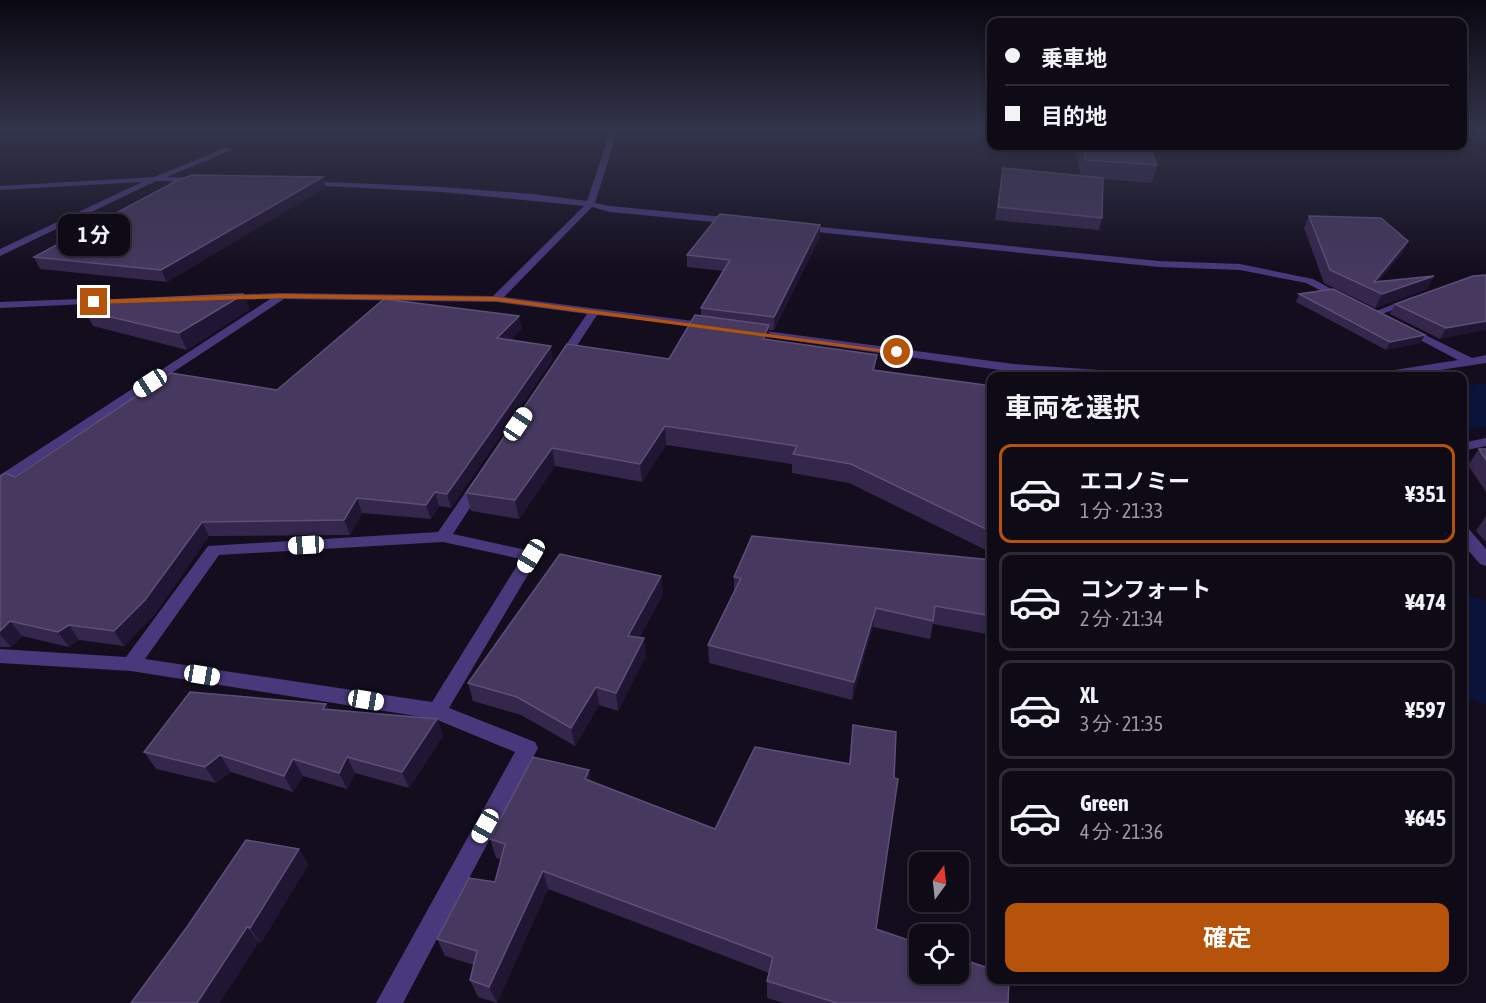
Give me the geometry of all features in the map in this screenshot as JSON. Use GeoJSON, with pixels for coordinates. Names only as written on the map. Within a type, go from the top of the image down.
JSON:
{"type":"FeatureCollection","features":[{"type":"Feature","properties":{"kind":"street"},"geometry":{"type":"LineString","coordinates":[[0,253],[163,176]]}},
{"type":"Feature","properties":{"kind":"street"},"geometry":{"type":"LineString","coordinates":[[496,299],[591,203],[600,176]]}},
{"type":"Feature","properties":{"kind":"street"},"geometry":{"type":"LineString","coordinates":[[0,188],[155,179],[213,180]]}},
{"type":"Feature","properties":{"kind":"street"},"geometry":{"type":"LineString","coordinates":[[293,182],[373,184],[591,203],[610,208],[742,222]]}},
{"type":"Feature","properties":{"kind":"street"},"geometry":{"type":"LineString","coordinates":[[789,227],[1159,264],[1240,267],[1309,281],[1386,319]]}},
{"type":"Feature","properties":{"kind":"street"},"geometry":{"type":"LineString","coordinates":[[0,482],[282,296]]}},
{"type":"Feature","properties":{"kind":"street"},"geometry":{"type":"LineString","coordinates":[[212,298],[282,296],[496,299],[728,329],[1014,372]]}},
{"type":"Feature","properties":{"kind":"street"},"geometry":{"type":"LineString","coordinates":[[1366,309],[1420,298]]}},
{"type":"Feature","properties":{"kind":"street"},"geometry":{"type":"LineString","coordinates":[[0,305],[117,301]]}},
{"type":"Feature","properties":{"kind":"street"},"geometry":{"type":"LineString","coordinates":[[554,370],[594,311]]}},
{"type":"Feature","properties":{"kind":"street"},"geometry":{"type":"LineString","coordinates":[[1397,324],[1471,362]]}},
{"type":"Feature","properties":{"kind":"street"},"geometry":{"type":"LineString","coordinates":[[1407,372],[1486,359]]}},
{"type":"Feature","properties":{"kind":"street"},"geometry":{"type":"LineString","coordinates":[[1467,446],[1486,442]]}},
{"type":"Feature","properties":{"kind":"street"},"geometry":{"type":"LineString","coordinates":[[443,537],[489,468]]}},
{"type":"Feature","properties":{"kind":"street"},"geometry":{"type":"LineString","coordinates":[[131,664],[214,550],[443,537],[531,556],[437,711]]}},
{"type":"Feature","properties":{"kind":"street"},"geometry":{"type":"LineString","coordinates":[[1467,538],[1486,560]]}},
{"type":"Feature","properties":{"kind":"street"},"geometry":{"type":"LineString","coordinates":[[0,656],[131,664],[437,711],[528,748],[389,1003]]}},
{"type":"Feature","properties":{"kind":"building"},"geometry":{"type":"Polygon","coordinates":[[[190,176],[323,177],[161,270],[34,257],[190,176]]]}},
{"type":"Feature","properties":{"kind":"building"},"geometry":{"type":"Polygon","coordinates":[[[1002,176],[1103,178],[1102,218],[998,207],[1002,176]]]}},
{"type":"Feature","properties":{"kind":"building"},"geometry":{"type":"Polygon","coordinates":[[[720,214],[820,225],[774,317],[701,308],[730,260],[687,255],[720,214]]]}},
{"type":"Feature","properties":{"kind":"building"},"geometry":{"type":"Polygon","coordinates":[[[1309,216],[1381,218],[1408,241],[1374,282],[1434,276],[1382,294],[1330,270],[1309,216]]]}},
{"type":"Feature","properties":{"kind":"building"},"geometry":{"type":"Polygon","coordinates":[[[1486,275],[1486,321],[1446,328],[1395,304],[1473,276],[1486,275]]]}},
{"type":"Feature","properties":{"kind":"building"},"geometry":{"type":"Polygon","coordinates":[[[1333,289],[1425,335],[1390,342],[1299,294],[1333,289]]]}},
{"type":"Feature","properties":{"kind":"building"},"geometry":{"type":"Polygon","coordinates":[[[244,294],[179,333],[85,311],[86,301],[244,294]]]}},
{"type":"Feature","properties":{"kind":"building"},"geometry":{"type":"Polygon","coordinates":[[[384,299],[519,316],[497,338],[551,346],[447,494],[435,492],[426,505],[357,498],[344,520],[202,522],[145,600],[114,631],[69,625],[58,632],[10,621],[0,631],[0,477],[5,473],[15,477],[171,373],[277,390],[384,299]]]}},
{"type":"Feature","properties":{"kind":"building"},"geometry":{"type":"Polygon","coordinates":[[[695,315],[769,325],[763,339],[877,355],[873,370],[987,385],[987,530],[851,464],[793,454],[797,446],[665,426],[640,464],[552,448],[515,500],[466,493],[567,344],[669,359],[695,315]]]}},
{"type":"Feature","properties":{"kind":"building"},"geometry":{"type":"Polygon","coordinates":[[[1479,449],[1486,449],[1486,460],[1479,449]]]}},
{"type":"Feature","properties":{"kind":"building"},"geometry":{"type":"Polygon","coordinates":[[[752,536],[987,560],[987,615],[935,606],[933,621],[876,608],[854,682],[708,645],[741,578],[734,577],[752,536]]]}},
{"type":"Feature","properties":{"kind":"building"},"geometry":{"type":"Polygon","coordinates":[[[560,554],[661,576],[628,636],[644,638],[616,693],[596,687],[571,728],[517,697],[468,683],[560,554]]]}},
{"type":"Feature","properties":{"kind":"building"},"geometry":{"type":"Polygon","coordinates":[[[190,692],[326,704],[323,709],[437,719],[402,772],[347,757],[339,773],[293,759],[284,776],[220,755],[205,767],[144,752],[190,692]]]}},
{"type":"Feature","properties":{"kind":"building"},"geometry":{"type":"Polygon","coordinates":[[[853,725],[896,732],[894,778],[898,779],[876,929],[909,940],[909,984],[969,984],[969,962],[987,967],[987,984],[1009,984],[1008,1003],[837,1003],[767,981],[773,957],[543,871],[489,987],[470,980],[477,951],[437,939],[469,878],[495,882],[505,844],[490,839],[533,757],[589,770],[585,779],[715,829],[755,747],[850,764],[853,725]]]}},
{"type":"Feature","properties":{"kind":"building"},"geometry":{"type":"Polygon","coordinates":[[[246,840],[299,849],[250,928],[247,927],[197,1003],[131,1003],[187,927],[246,840]]]}},
{"type":"Feature","properties":{"kind":"waterway"},"geometry":{"type":"LineString","coordinates":[[1467,407],[1486,405]]}},
{"type":"Feature","properties":{"kind":"waterway"},"geometry":{"type":"LineString","coordinates":[[1467,638],[1486,663]]}},
{"type":"Feature","properties":{"kind":"route"},"geometry":{"type":"LineString","coordinates":[[94,302],[282,296],[496,299],[897,352]]}}]}
